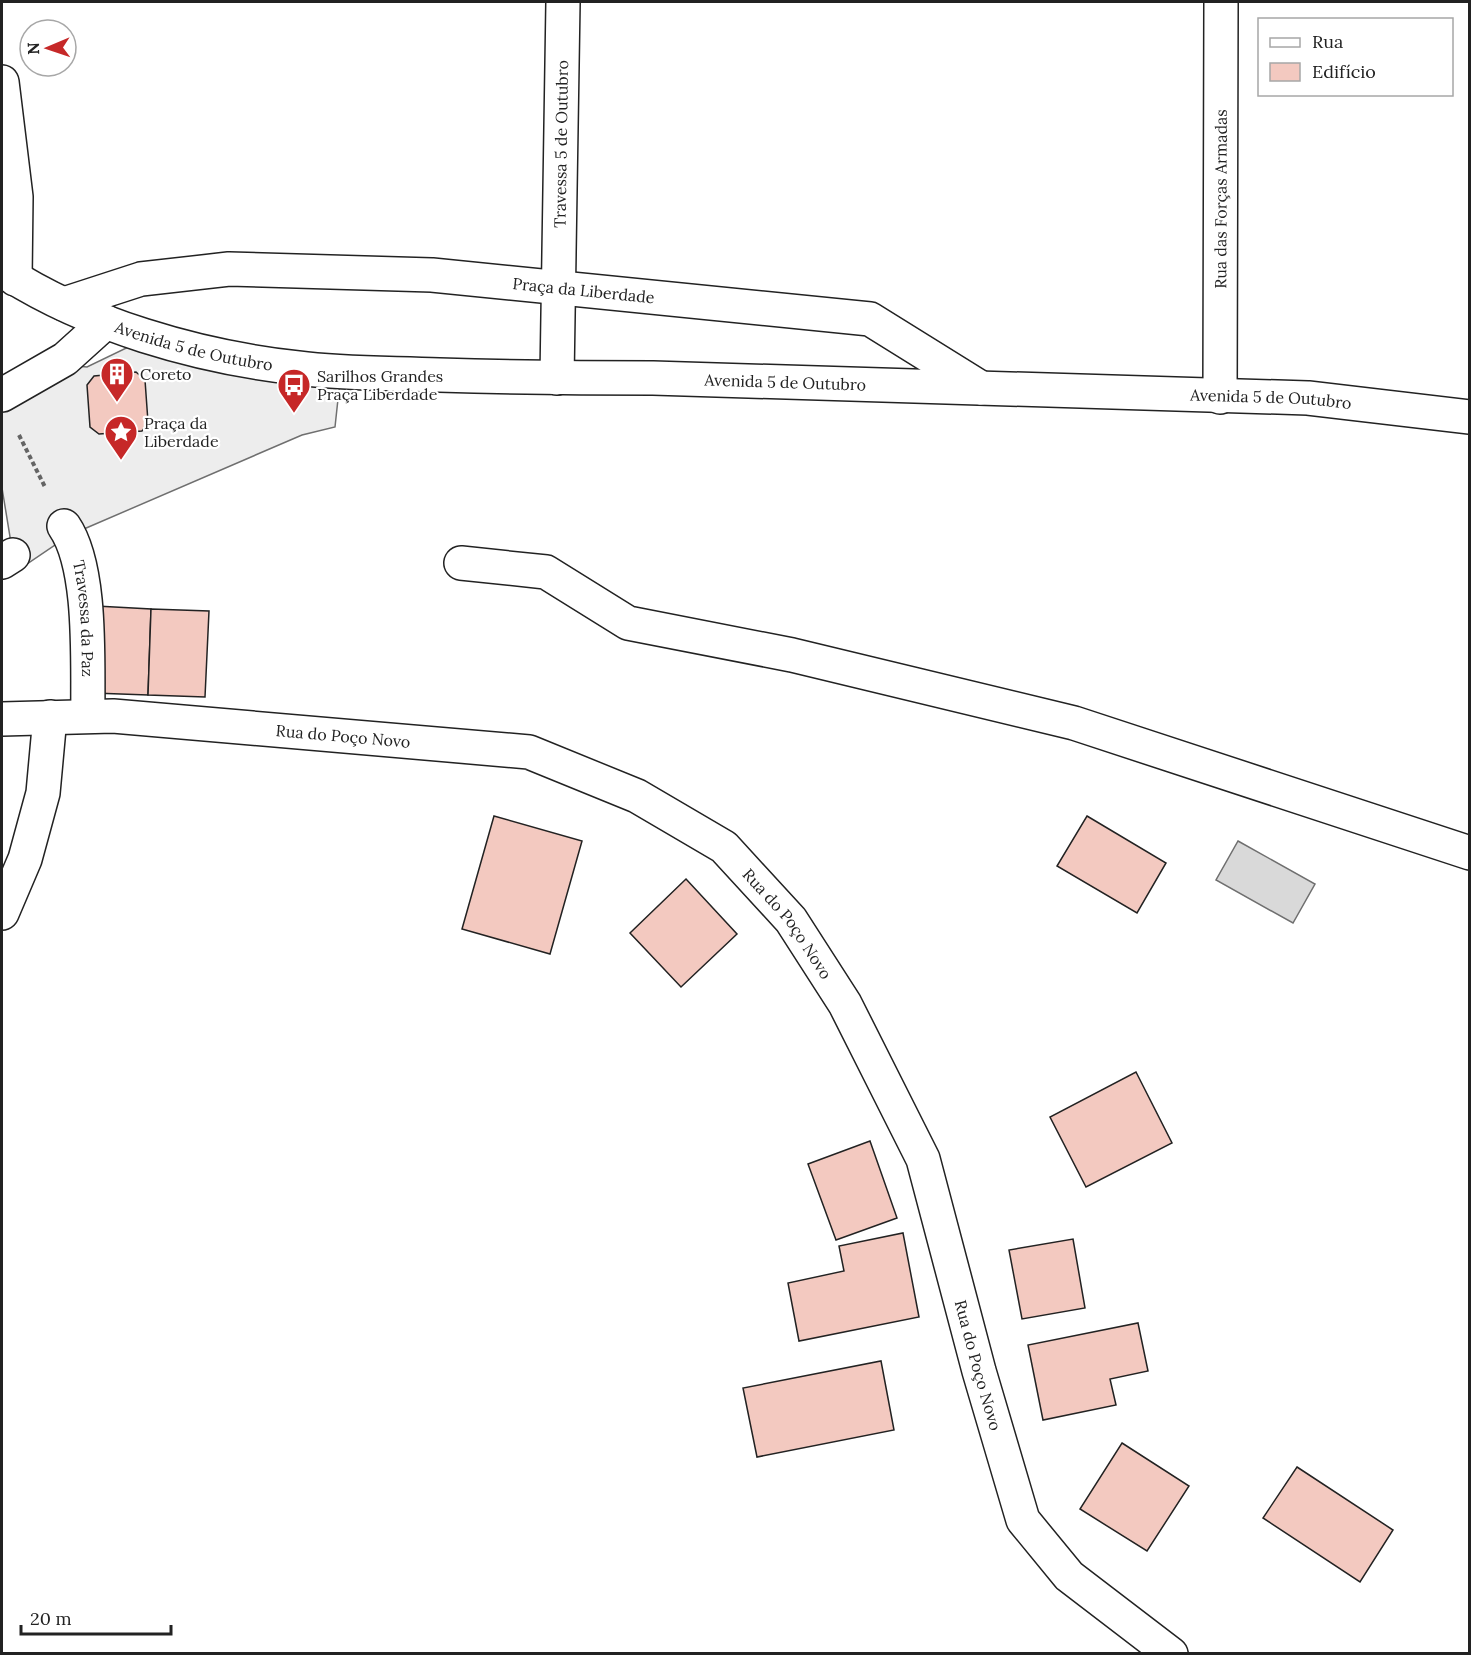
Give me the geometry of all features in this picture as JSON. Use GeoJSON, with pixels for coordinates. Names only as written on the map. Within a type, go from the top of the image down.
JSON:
{"type":"FeatureCollection","features":[{"type":"Feature","properties":{"kind":"street","name":"Travessa 5 de Outubro"},"geometry":{"type":"LineString","coordinates":[[557,378],[563,2]]}},
{"type":"Feature","properties":{"kind":"street","name":"Rua das Forças Armadas"},"geometry":{"type":"LineString","coordinates":[[1220,397],[1221,2]]}},
{"type":"Feature","properties":{"kind":"street"},"geometry":{"type":"LineString","coordinates":[[2,82],[16,197],[8,275]]}},
{"type":"Feature","properties":{"kind":"street","name":"Praça da Liberdade"},"geometry":{"type":"LineString","coordinates":[[64,304],[141,279],[229,269],[432,275],[870,319],[981,388]]}},
{"type":"Feature","properties":{"kind":"street","name":"Avenida 5 de Outubro"},"geometry":{"type":"LineString","coordinates":[[8,275],[64,304],[149,337],[208,353],[297,368],[557,378],[653,378],[1308,398],[1470,417]]}},
{"type":"Feature","properties":{"kind":"street"},"geometry":{"type":"LineString","coordinates":[[2,395],[65,359],[106,322]]}},
{"type":"Feature","properties":{"kind":"street","name":"Travessa da Paz"},"geometry":{"type":"LineString","coordinates":[[64,526],[70,535],[85,586],[88,716]]}},
{"type":"Feature","properties":{"kind":"street"},"geometry":{"type":"LineString","coordinates":[[461,562],[546,572],[628,623],[792,655],[1074,723],[1470,853]]}},
{"type":"Feature","properties":{"kind":"street","name":"Rua do Poço Novo"},"geometry":{"type":"LineString","coordinates":[[2,719],[113,716],[529,752],[637,796],[724,847],[791,920],[845,1004],[923,1159],[979,1371],[1023,1520],[1069,1576],[1171,1653]]}},
{"type":"Feature","properties":{"kind":"street"},"geometry":{"type":"LineString","coordinates":[[2,913],[25,859],[43,793],[50,717]]}},
{"type":"Feature","properties":{"kind":"path"},"geometry":{"type":"LineString","coordinates":[[17,431],[64,526]]}},
{"type":"Feature","properties":{"kind":"shaded area","name":"Praça da Liberdade"},"geometry":{"type":"Polygon","coordinates":[[[149,337],[341,371],[335,427],[302,435],[70,535],[18,570],[13,555],[2,488],[2,391],[54,364],[87,367],[149,337]]]}},
{"type":"Feature","properties":{"kind":"shaded area"},"geometry":{"type":"Polygon","coordinates":[[[1238,841],[1315,884],[1293,923],[1216,880],[1238,841]]]}},
{"type":"Feature","properties":{"kind":"building","name":"Coreto"},"geometry":{"type":"Polygon","coordinates":[[[136,372],[145,380],[148,422],[142,431],[99,434],[90,427],[87,385],[94,376],[136,372]]]}},
{"type":"Feature","properties":{"kind":"building"},"geometry":{"type":"Polygon","coordinates":[[[96,606],[151,609],[148,695],[93,693],[96,606]]]}},
{"type":"Feature","properties":{"kind":"building"},"geometry":{"type":"Polygon","coordinates":[[[151,609],[209,611],[205,697],[148,695],[151,609]]]}},
{"type":"Feature","properties":{"kind":"building"},"geometry":{"type":"Polygon","coordinates":[[[494,816],[582,841],[550,954],[462,929],[494,816]]]}},
{"type":"Feature","properties":{"kind":"building"},"geometry":{"type":"Polygon","coordinates":[[[1087,816],[1166,863],[1137,913],[1057,866],[1087,816]]]}},
{"type":"Feature","properties":{"kind":"building"},"geometry":{"type":"Polygon","coordinates":[[[686,879],[737,934],[681,987],[630,933],[686,879]]]}},
{"type":"Feature","properties":{"kind":"building"},"geometry":{"type":"Polygon","coordinates":[[[1136,1072],[1172,1143],[1086,1187],[1050,1117],[1136,1072]]]}},
{"type":"Feature","properties":{"kind":"building"},"geometry":{"type":"Polygon","coordinates":[[[870,1141],[897,1218],[836,1240],[808,1164],[870,1141]]]}},
{"type":"Feature","properties":{"kind":"building"},"geometry":{"type":"Polygon","coordinates":[[[903,1233],[919,1317],[799,1341],[788,1283],[844,1271],[839,1246],[903,1233]]]}},
{"type":"Feature","properties":{"kind":"building"},"geometry":{"type":"Polygon","coordinates":[[[1073,1239],[1085,1308],[1022,1319],[1009,1250],[1073,1239]]]}},
{"type":"Feature","properties":{"kind":"building"},"geometry":{"type":"Polygon","coordinates":[[[1138,1323],[1148,1371],[1110,1379],[1116,1405],[1043,1420],[1028,1345],[1138,1323]]]}},
{"type":"Feature","properties":{"kind":"building"},"geometry":{"type":"Polygon","coordinates":[[[881,1361],[894,1430],[757,1457],[743,1388],[881,1361]]]}},
{"type":"Feature","properties":{"kind":"building"},"geometry":{"type":"Polygon","coordinates":[[[1122,1443],[1189,1486],[1147,1551],[1080,1509],[1122,1443]]]}},
{"type":"Feature","properties":{"kind":"building"},"geometry":{"type":"Polygon","coordinates":[[[1297,1467],[1393,1530],[1360,1582],[1263,1518],[1297,1467]]]}},
{"type":"Feature","properties":{"kind":"place","name":"Coreto"},"geometry":{"type":"Point","coordinates":[117,403]}},
{"type":"Feature","properties":{"kind":"place","name":"Sarilhos Grandes Praça Liberdade"},"geometry":{"type":"Point","coordinates":[294,414]}},
{"type":"Feature","properties":{"kind":"place","name":"Praça da Liberdade"},"geometry":{"type":"Point","coordinates":[121,461]}}]}
